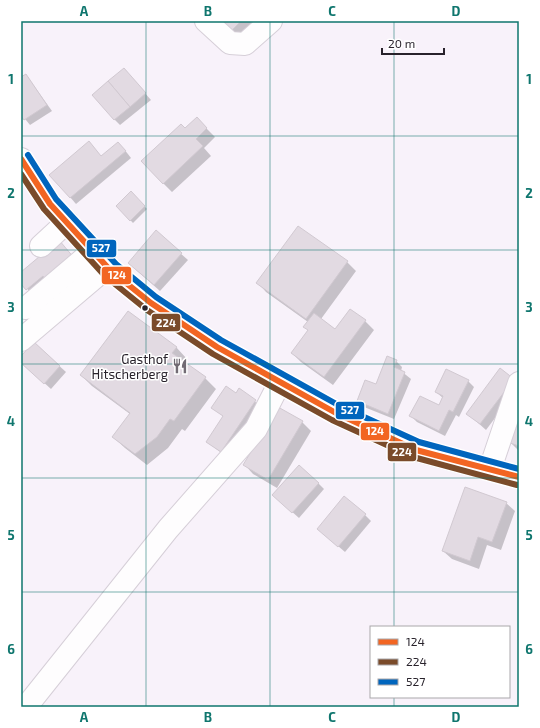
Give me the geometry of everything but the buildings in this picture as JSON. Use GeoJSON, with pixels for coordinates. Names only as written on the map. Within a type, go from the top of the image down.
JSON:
{"type":"FeatureCollection","features":[{"type":"Feature","properties":{"kind":"street"},"geometry":{"type":"LineString","coordinates":[[206,21],[230,43],[245,44],[271,21]]}},
{"type":"Feature","properties":{"kind":"street"},"geometry":{"type":"LineString","coordinates":[[21,159],[50,204],[108,267],[157,307],[217,347],[336,413],[416,450],[519,477]]}},
{"type":"Feature","properties":{"kind":"street"},"geometry":{"type":"LineString","coordinates":[[41,246],[67,222]]}},
{"type":"Feature","properties":{"kind":"street"},"geometry":{"type":"LineString","coordinates":[[26,308],[93,250]]}},
{"type":"Feature","properties":{"kind":"street"},"geometry":{"type":"LineString","coordinates":[[21,340],[108,267]]}},
{"type":"Feature","properties":{"kind":"street"},"geometry":{"type":"LineString","coordinates":[[26,707],[168,529],[236,454],[256,429],[280,382]]}},
{"type":"Feature","properties":{"kind":"street"},"geometry":{"type":"LineString","coordinates":[[490,469],[519,383]]}},
{"type":"Feature","properties":{"kind":"transit line","name":"527"},"geometry":{"type":"LineString","coordinates":[[28,155],[56,199],[116,264],[156,297],[221,340],[340,406],[419,442],[519,469]]}},
{"type":"Feature","properties":{"kind":"transit line","name":"124"},"geometry":{"type":"LineString","coordinates":[[21,159],[50,204],[110,270],[151,303],[217,347],[336,413],[416,450],[519,477]]}},
{"type":"Feature","properties":{"kind":"transit line","name":"224"},"geometry":{"type":"LineString","coordinates":[[21,174],[44,209],[105,276],[147,310],[213,354],[332,420],[413,457],[517,485]]}},
{"type":"Feature","properties":{"kind":"place","name":"Gasthof Hitscherberg"},"geometry":{"type":"Point","coordinates":[180,366]}}]}
